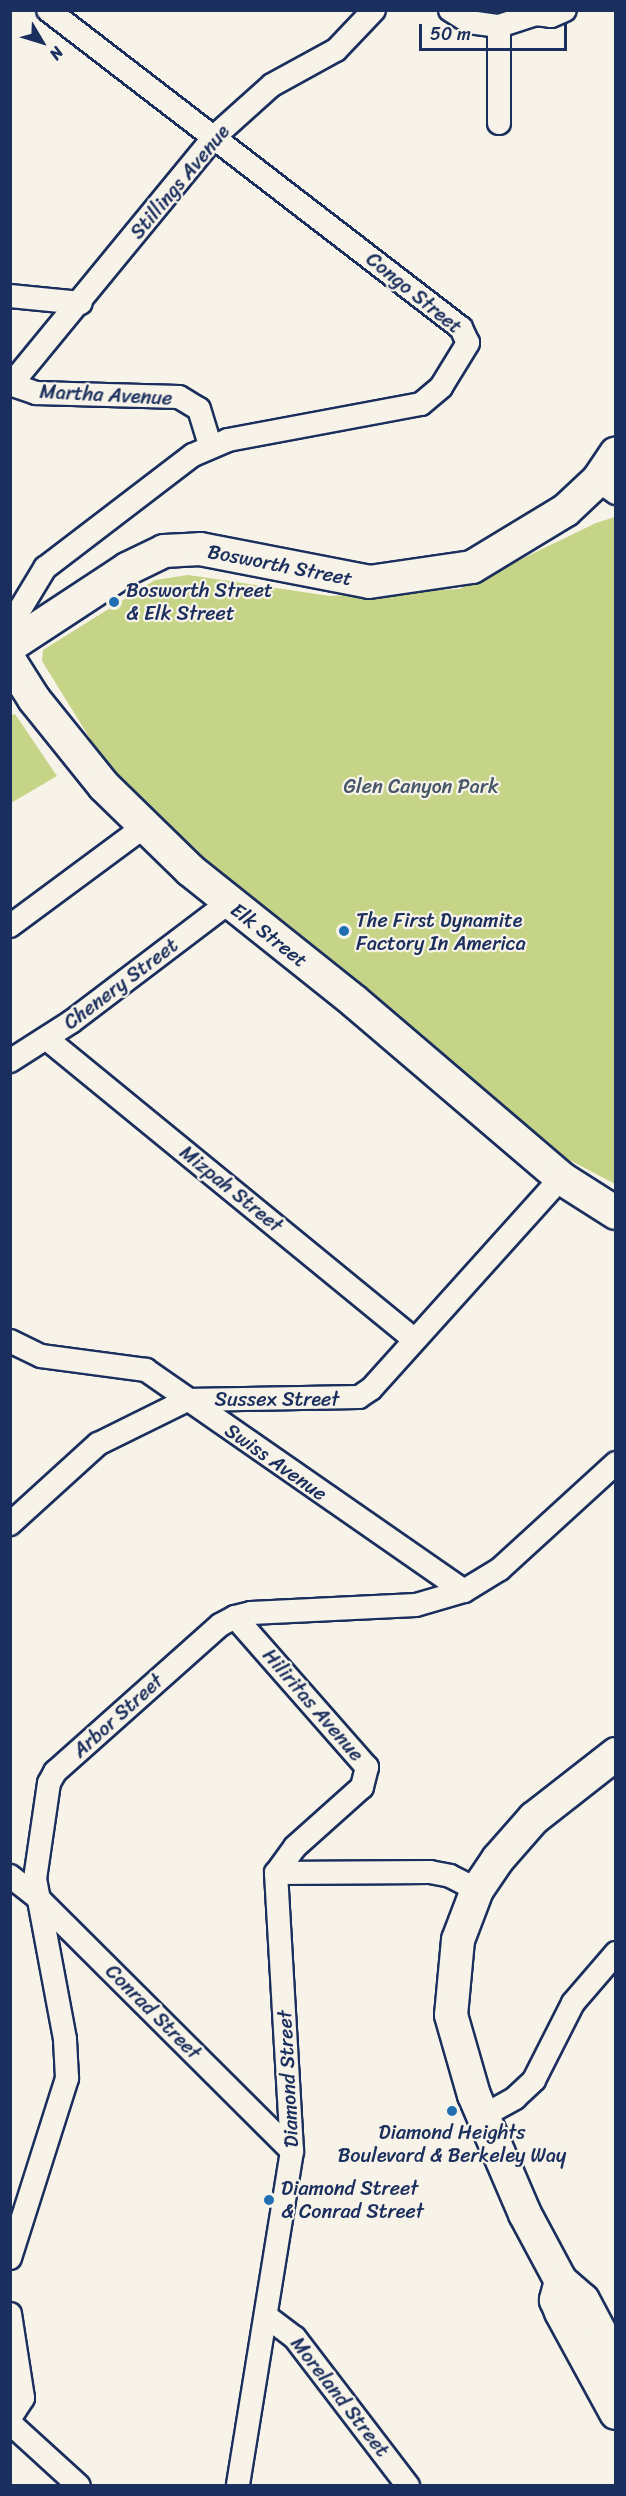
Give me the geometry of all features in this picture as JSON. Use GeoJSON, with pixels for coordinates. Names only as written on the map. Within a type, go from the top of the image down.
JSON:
{"type":"FeatureCollection","features":[{"type":"Feature","properties":{"kind":"main road","name":"Bosworth Street"},"geometry":{"type":"LineString","coordinates":[[10,646],[127,569],[164,551],[218,552],[361,582],[455,572],[514,544],[606,487],[615,453]]}},
{"type":"Feature","properties":{"kind":"main road","name":"Elk Street"},"geometry":{"type":"LineString","coordinates":[[15,677],[104,786],[144,827],[228,903],[354,1001],[561,1178],[615,1213]]}},
{"type":"Feature","properties":{"kind":"main road"},"geometry":{"type":"LineString","coordinates":[[615,1754],[534,1818],[498,1858],[477,1890],[458,1940],[452,2015],[483,2116],[525,2214],[561,2281],[583,2300],[615,2362]]}},
{"type":"Feature","properties":{"kind":"main road"},"geometry":{"type":"LineString","coordinates":[[561,2281],[556,2300],[615,2413]]}},
{"type":"Feature","properties":{"kind":"street","name":"Stillings Avenue"},"geometry":{"type":"LineString","coordinates":[[12,383],[81,303],[214,137],[272,85],[336,50],[374,10]]}},
{"type":"Feature","properties":{"kind":"street"},"geometry":{"type":"LineString","coordinates":[[450,10],[469,22],[499,26],[536,12],[551,15],[565,10]]}},
{"type":"Feature","properties":{"kind":"street","name":"Congo Street"},"geometry":{"type":"LineString","coordinates":[[10,626],[36,581],[56,558],[210,446],[420,404],[436,393],[468,343],[461,328],[52,12]]}},
{"type":"Feature","properties":{"kind":"street"},"geometry":{"type":"LineString","coordinates":[[499,26],[499,123]]}},
{"type":"Feature","properties":{"kind":"street"},"geometry":{"type":"LineString","coordinates":[[10,296],[81,303]]}},
{"type":"Feature","properties":{"kind":"street","name":"Martha Avenue"},"geometry":{"type":"LineString","coordinates":[[12,383],[36,393],[179,397],[199,409],[210,446]]}},
{"type":"Feature","properties":{"kind":"street"},"geometry":{"type":"LineString","coordinates":[[10,926],[144,827]]}},
{"type":"Feature","properties":{"kind":"street","name":"Chenery Street"},"geometry":{"type":"LineString","coordinates":[[10,1061],[47,1039],[228,903]]}},
{"type":"Feature","properties":{"kind":"street","name":"Mizpah Street"},"geometry":{"type":"LineString","coordinates":[[47,1039],[415,1340]]}},
{"type":"Feature","properties":{"kind":"street","name":"Sussex Street"},"geometry":{"type":"LineString","coordinates":[[10,1524],[98,1444],[187,1400],[359,1397],[415,1340],[561,1178]]}},
{"type":"Feature","properties":{"kind":"street","name":"Swiss Avenue"},"geometry":{"type":"LineString","coordinates":[[10,1341],[41,1356],[146,1370],[464,1591]]}},
{"type":"Feature","properties":{"kind":"street","name":"Arbor Street"},"geometry":{"type":"LineString","coordinates":[[10,2258],[67,2078],[65,2040],[39,1899],[36,1861],[49,1782],[55,1772],[220,1625],[235,1617],[251,1613],[416,1605],[464,1591],[500,1569],[615,1463]]}},
{"type":"Feature","properties":{"kind":"street","name":"Hiliritas Avenue"},"geometry":{"type":"LineString","coordinates":[[235,1617],[367,1767],[362,1787],[295,1847],[276,1873]]}},
{"type":"Feature","properties":{"kind":"street"},"geometry":{"type":"LineString","coordinates":[[276,1873],[430,1872],[450,1876],[477,1890]]}},
{"type":"Feature","properties":{"kind":"street","name":"Diamond Street"},"geometry":{"type":"LineString","coordinates":[[238,2486],[292,2151],[276,1873]]}},
{"type":"Feature","properties":{"kind":"street","name":"Conrad Street"},"geometry":{"type":"LineString","coordinates":[[10,1876],[39,1899],[292,2151]]}},
{"type":"Feature","properties":{"kind":"street"},"geometry":{"type":"LineString","coordinates":[[483,2116],[515,2098],[534,2080],[573,2003],[615,1953]]}},
{"type":"Feature","properties":{"kind":"street"},"geometry":{"type":"LineString","coordinates":[[10,2314],[23,2398],[10,2418]]}},
{"type":"Feature","properties":{"kind":"street","name":"Moreland Street"},"geometry":{"type":"LineString","coordinates":[[266,2316],[295,2338],[408,2486]]}},
{"type":"Feature","properties":{"kind":"street"},"geometry":{"type":"LineString","coordinates":[[10,2423],[79,2486]]}},
{"type":"Feature","properties":{"kind":"green space","name":"Glen Canyon Park"},"geometry":{"type":"Polygon","coordinates":[[[615,517],[615,1184],[558,1154],[198,857],[151,812],[99,753],[42,661],[43,650],[155,580],[188,575],[330,596],[459,589],[596,523],[615,517]]]}},
{"type":"Feature","properties":{"kind":"green space"},"geometry":{"type":"Polygon","coordinates":[[[15,714],[57,776],[11,803],[10,716],[15,714]]]}},
{"type":"Feature","properties":{"kind":"place","name":"Bosworth Street & Elk Street"},"geometry":{"type":"Point","coordinates":[114,602]}},
{"type":"Feature","properties":{"kind":"place","name":"The First Dynamite Factory In America"},"geometry":{"type":"Point","coordinates":[344,931]}},
{"type":"Feature","properties":{"kind":"place","name":"Diamond Heights Boulevard & Berkeley Way"},"geometry":{"type":"Point","coordinates":[452,2111]}},
{"type":"Feature","properties":{"kind":"place","name":"Diamond Street & Conrad Street"},"geometry":{"type":"Point","coordinates":[269,2200]}}]}
